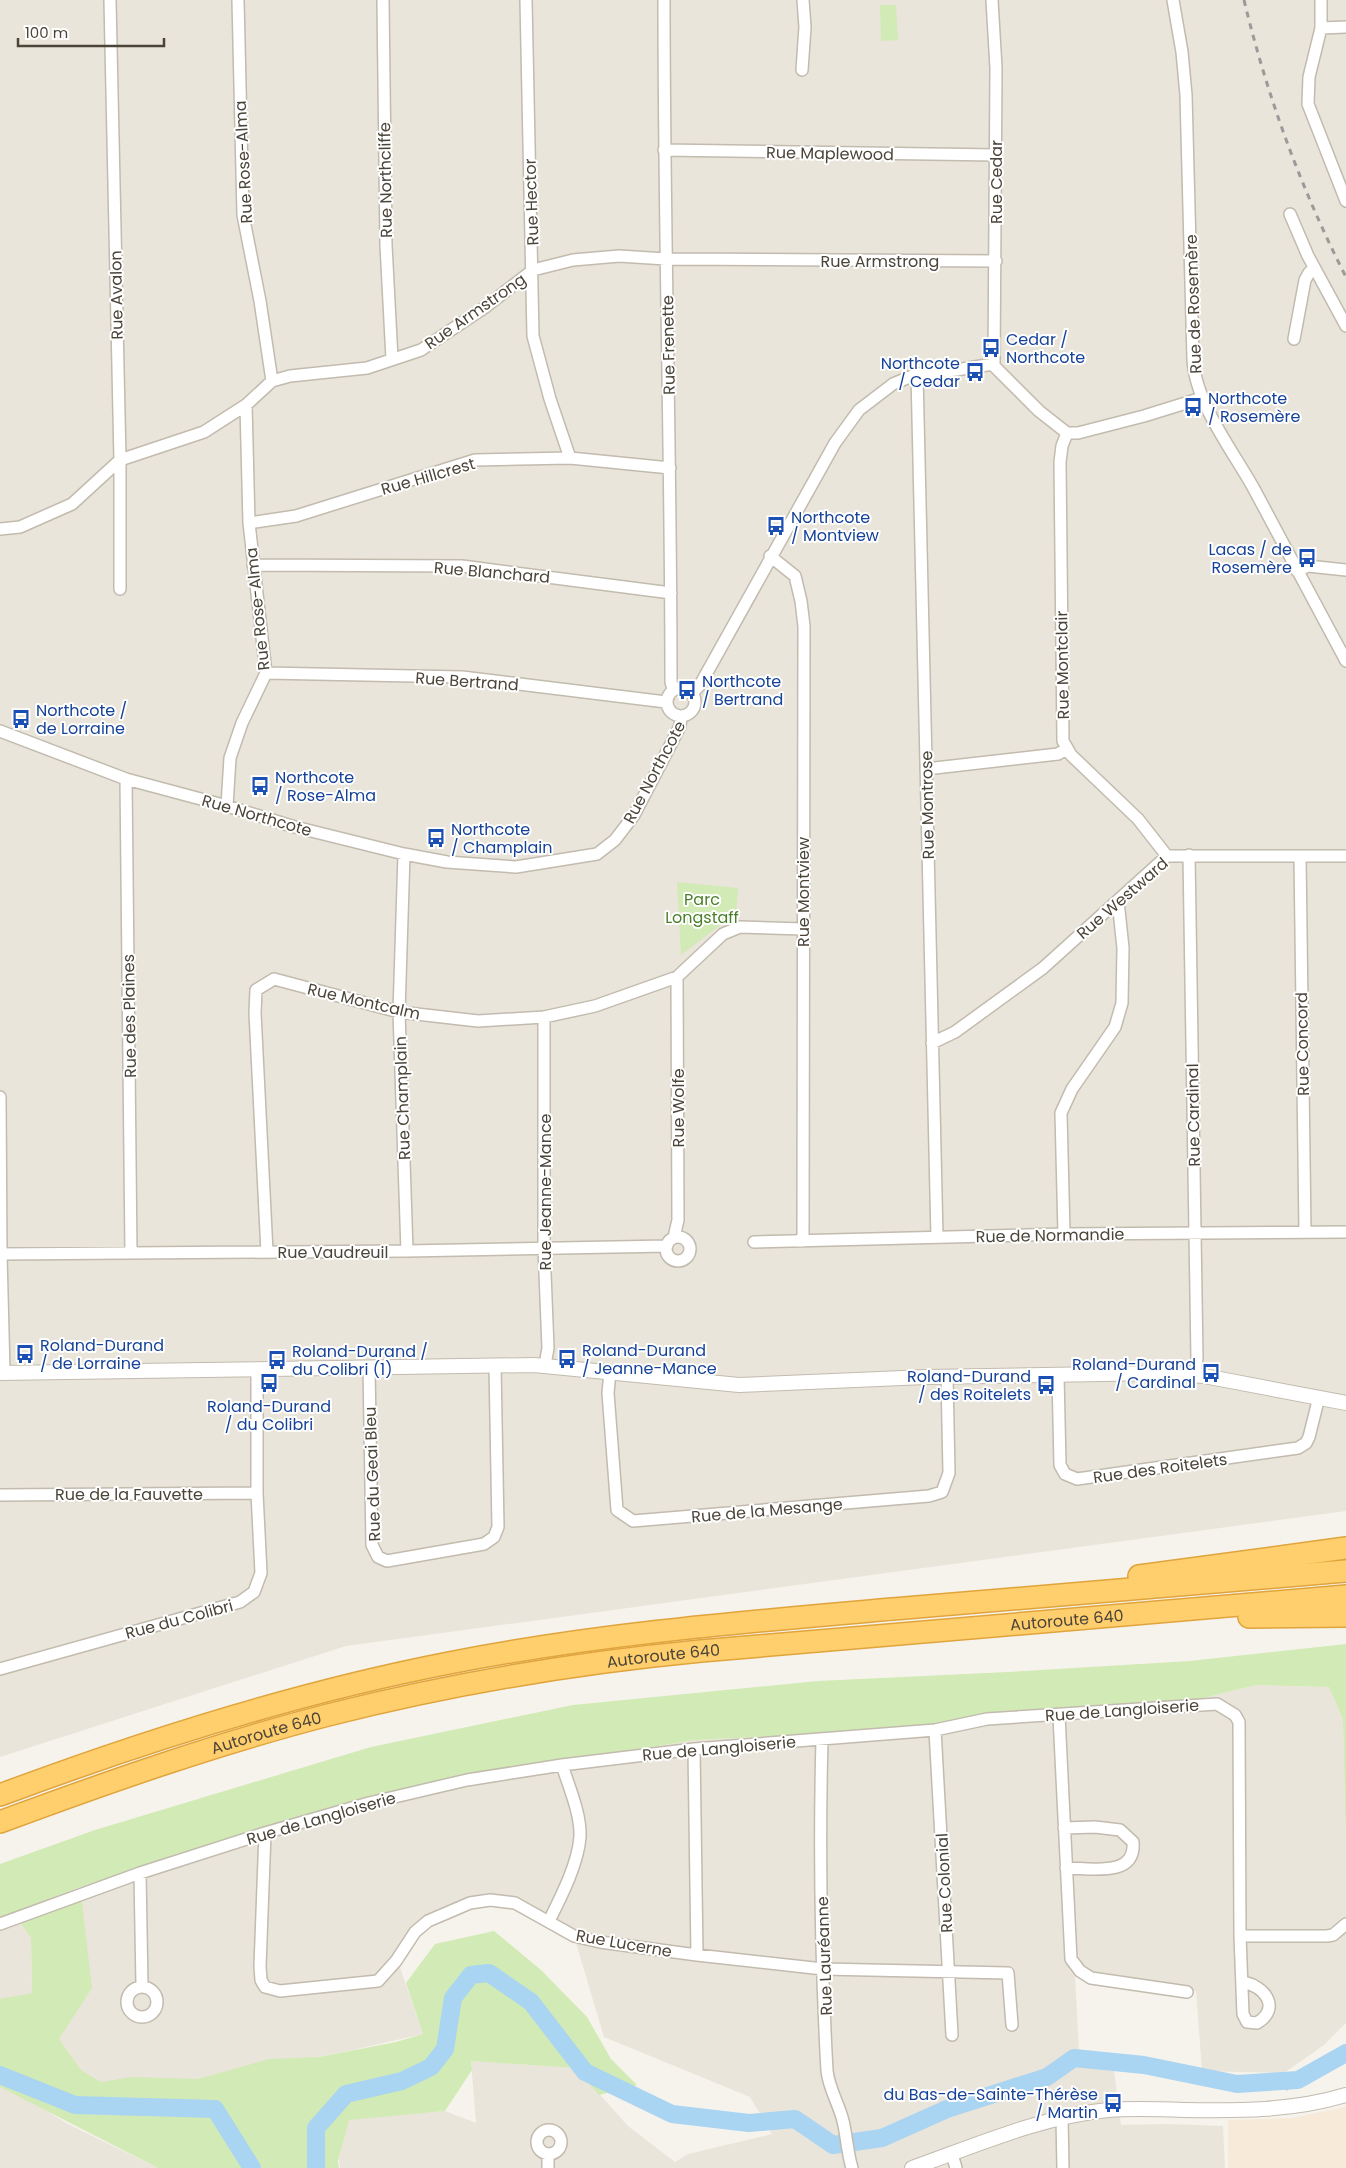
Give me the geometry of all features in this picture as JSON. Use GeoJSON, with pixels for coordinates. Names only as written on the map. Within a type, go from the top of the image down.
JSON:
{"type":"FeatureCollection","features":[{"type":"Feature","properties":{"kind":"highway"},"geometry":{"type":"LineString","coordinates":[[966,1603],[1177,1570],[1346,1548]]}},
{"type":"Feature","properties":{"kind":"highway","name":"Autoroute 640"},"geometry":{"type":"LineString","coordinates":[[0,1794],[122,1750],[226,1717],[333,1688],[433,1666],[550,1644],[665,1629],[1346,1571]]}},
{"type":"Feature","properties":{"kind":"highway","name":"Autoroute 640"},"geometry":{"type":"LineString","coordinates":[[0,1822],[144,1770],[248,1737],[375,1704],[478,1682],[571,1667],[675,1654],[1346,1596]]}},
{"type":"Feature","properties":{"kind":"highway"},"geometry":{"type":"LineString","coordinates":[[1081,1618],[1346,1616]]}},
{"type":"Feature","properties":{"kind":"street","name":"Rue Avalon"},"geometry":{"type":"LineString","coordinates":[[110,0],[120,460],[120,589]]}},
{"type":"Feature","properties":{"kind":"street","name":"Rue Rose-Alma"},"geometry":{"type":"LineString","coordinates":[[238,0],[243,215],[260,301],[272,381]]}},
{"type":"Feature","properties":{"kind":"street","name":"Rue Northcliffe"},"geometry":{"type":"LineString","coordinates":[[384,0],[386,245],[392,359]]}},
{"type":"Feature","properties":{"kind":"street","name":"Rue Hector"},"geometry":{"type":"LineString","coordinates":[[526,0],[533,336],[550,399],[570,458]]}},
{"type":"Feature","properties":{"kind":"street","name":"Rue Frenette"},"geometry":{"type":"LineString","coordinates":[[664,0],[664,150],[670,468],[671,682],[673,689]]}},
{"type":"Feature","properties":{"kind":"street"},"geometry":{"type":"LineString","coordinates":[[802,70],[805,27],[803,0]]}},
{"type":"Feature","properties":{"kind":"street","name":"Rue Cedar"},"geometry":{"type":"LineString","coordinates":[[992,0],[996,50],[996,261],[993,364]]}},
{"type":"Feature","properties":{"kind":"street","name":"Rue de Rosemère"},"geometry":{"type":"LineString","coordinates":[[1173,0],[1182,52],[1186,95],[1193,367],[1202,398],[1346,661]]}},
{"type":"Feature","properties":{"kind":"street"},"geometry":{"type":"LineString","coordinates":[[1322,0],[1321,28],[1309,77],[1308,104],[1346,201]]}},
{"type":"Feature","properties":{"kind":"street"},"geometry":{"type":"LineString","coordinates":[[1321,28],[1346,27]]}},
{"type":"Feature","properties":{"kind":"street","name":"Rue Maplewood"},"geometry":{"type":"LineString","coordinates":[[664,150],[996,155]]}},
{"type":"Feature","properties":{"kind":"street"},"geometry":{"type":"LineString","coordinates":[[1290,214],[1314,268],[1346,326]]}},
{"type":"Feature","properties":{"kind":"street","name":"Rue Armstrong"},"geometry":{"type":"LineString","coordinates":[[0,529],[20,526],[72,504],[120,460],[204,432],[246,405],[272,381],[290,376],[367,368],[421,350],[484,308],[533,270],[573,260],[619,256],[666,259],[996,261]]}},
{"type":"Feature","properties":{"kind":"street"},"geometry":{"type":"LineString","coordinates":[[1294,339],[1305,280],[1314,268]]}},
{"type":"Feature","properties":{"kind":"street"},"geometry":{"type":"LineString","coordinates":[[993,364],[999,373],[1058,428],[1067,433],[1078,433],[1144,416],[1202,398]]}},
{"type":"Feature","properties":{"kind":"street","name":"Rue Northcote"},"geometry":{"type":"LineString","coordinates":[[0,731],[126,779],[227,806],[295,827],[404,854],[447,862],[516,867],[597,854],[615,840],[634,815],[680,726],[681,716],[688,714],[694,708],[695,700],[692,693],[700,685],[770,556],[835,443],[859,410],[893,384],[917,374],[993,364]]}},
{"type":"Feature","properties":{"kind":"street","name":"Rue Montrose"},"geometry":{"type":"LineString","coordinates":[[917,374],[937,1237]]}},
{"type":"Feature","properties":{"kind":"street","name":"Rue Rose-Alma"},"geometry":{"type":"LineString","coordinates":[[227,806],[230,758],[242,723],[266,673],[249,523],[246,405]]}},
{"type":"Feature","properties":{"kind":"street","name":"Rue Montclair"},"geometry":{"type":"LineString","coordinates":[[1066,749],[1062,737],[1060,462],[1062,446],[1067,433]]}},
{"type":"Feature","properties":{"kind":"street","name":"Rue Hillcrest"},"geometry":{"type":"LineString","coordinates":[[249,523],[296,516],[476,460],[570,458],[670,468]]}},
{"type":"Feature","properties":{"kind":"street","name":"Rue Montview"},"geometry":{"type":"LineString","coordinates":[[770,556],[795,576],[802,601],[804,626],[803,1241]]}},
{"type":"Feature","properties":{"kind":"street","name":"Rue Blanchard"},"geometry":{"type":"LineString","coordinates":[[253,565],[462,566],[671,593]]}},
{"type":"Feature","properties":{"kind":"street"},"geometry":{"type":"LineString","coordinates":[[1298,571],[1308,566],[1346,570]]}},
{"type":"Feature","properties":{"kind":"street","name":"Rue Bertrand"},"geometry":{"type":"LineString","coordinates":[[266,673],[462,677],[666,702]]}},
{"type":"Feature","properties":{"kind":"street"},"geometry":{"type":"LineString","coordinates":[[681,716],[674,715],[666,702],[669,693],[673,689],[683,688],[692,693]]}},
{"type":"Feature","properties":{"kind":"street"},"geometry":{"type":"LineString","coordinates":[[926,769],[1058,754],[1066,749],[1138,819],[1167,856]]}},
{"type":"Feature","properties":{"kind":"street","name":"Rue des Plaines"},"geometry":{"type":"LineString","coordinates":[[126,779],[132,1253]]}},
{"type":"Feature","properties":{"kind":"street","name":"Rue Champlain"},"geometry":{"type":"LineString","coordinates":[[404,854],[399,1012],[407,1251]]}},
{"type":"Feature","properties":{"kind":"street","name":"Rue Cardinal"},"geometry":{"type":"LineString","coordinates":[[1189,855],[1197,1358],[1195,1375]]}},
{"type":"Feature","properties":{"kind":"street","name":"Rue Westward"},"geometry":{"type":"LineString","coordinates":[[932,1043],[955,1032],[1043,968],[1167,856],[1346,856]]}},
{"type":"Feature","properties":{"kind":"street","name":"Rue Concord"},"geometry":{"type":"LineString","coordinates":[[1300,856],[1305,1232]]}},
{"type":"Feature","properties":{"kind":"street"},"geometry":{"type":"LineString","coordinates":[[1064,1234],[1061,1113],[1072,1089],[1115,1027],[1122,1004],[1123,948],[1118,901]]}},
{"type":"Feature","properties":{"kind":"street","name":"Rue Montcalm"},"geometry":{"type":"LineString","coordinates":[[268,1252],[254,1013],[256,990],[274,979],[399,1012],[478,1021],[544,1017],[595,1006],[677,977],[723,934],[740,927],[803,929]]}},
{"type":"Feature","properties":{"kind":"street","name":"Rue Wolfe"},"geometry":{"type":"LineString","coordinates":[[670,1242],[678,1220],[677,977]]}},
{"type":"Feature","properties":{"kind":"street","name":"Rue Jeanne-Mance"},"geometry":{"type":"LineString","coordinates":[[544,1017],[544,1248],[548,1348],[545,1365]]}},
{"type":"Feature","properties":{"kind":"street"},"geometry":{"type":"LineString","coordinates":[[0,1097],[2,1372],[545,1365],[739,1385],[947,1377],[1159,1373],[1195,1375],[1346,1403]]}},
{"type":"Feature","properties":{"kind":"street","name":"Rue de Normandie"},"geometry":{"type":"LineString","coordinates":[[754,1242],[1064,1234],[1346,1232]]}},
{"type":"Feature","properties":{"kind":"street","name":"Rue Vaudreuil"},"geometry":{"type":"LineString","coordinates":[[0,1254],[407,1251],[544,1248],[670,1242]]}},
{"type":"Feature","properties":{"kind":"street","name":"Rue du Geai Bleu"},"geometry":{"type":"LineString","coordinates":[[369,1367],[372,1545],[378,1557],[387,1561],[484,1544],[494,1537],[498,1527],[495,1366]]}},
{"type":"Feature","properties":{"kind":"street","name":"Rue du Colibri"},"geometry":{"type":"LineString","coordinates":[[0,1669],[240,1602],[254,1592],[261,1573],[257,1494],[257,1369]]}},
{"type":"Feature","properties":{"kind":"street","name":"Rue de la Mesange"},"geometry":{"type":"LineString","coordinates":[[610,1372],[608,1393],[617,1510],[633,1521],[929,1496],[942,1492],[949,1473],[947,1377]]}},
{"type":"Feature","properties":{"kind":"street","name":"Rue des Roitelets"},"geometry":{"type":"LineString","coordinates":[[1058,1375],[1060,1465],[1066,1474],[1077,1479],[1295,1449],[1303,1445],[1309,1438],[1319,1397]]}},
{"type":"Feature","properties":{"kind":"street","name":"Rue de la Fauvette"},"geometry":{"type":"LineString","coordinates":[[0,1495],[257,1494]]}},
{"type":"Feature","properties":{"kind":"street","name":"Rue de Langloiserie"},"geometry":{"type":"LineString","coordinates":[[0,1924],[140,1873],[265,1833],[369,1804],[468,1780],[562,1765],[694,1748],[822,1740],[935,1730],[987,1719],[1059,1716],[1217,1704],[1235,1715],[1239,1722],[1242,1982]]}},
{"type":"Feature","properties":{"kind":"street"},"geometry":{"type":"LineString","coordinates":[[1059,1716],[1071,1959],[1080,1971],[1090,1978],[1187,1992]]}},
{"type":"Feature","properties":{"kind":"street","name":"Rue Colonial"},"geometry":{"type":"LineString","coordinates":[[935,1730],[950,1972],[952,2035]]}},
{"type":"Feature","properties":{"kind":"street","name":"Rue Lauréanne"},"geometry":{"type":"LineString","coordinates":[[822,1740],[823,1969],[828,2076],[843,2120],[847,2152],[852,2168]]}},
{"type":"Feature","properties":{"kind":"street"},"geometry":{"type":"LineString","coordinates":[[694,1748],[697,1956]]}},
{"type":"Feature","properties":{"kind":"street"},"geometry":{"type":"LineString","coordinates":[[549,1922],[564,1890],[580,1837],[577,1816],[562,1765]]}},
{"type":"Feature","properties":{"kind":"street"},"geometry":{"type":"LineString","coordinates":[[1064,1828],[1095,1827],[1120,1830],[1133,1842],[1134,1852],[1130,1860],[1118,1868],[1066,1868]]}},
{"type":"Feature","properties":{"kind":"street","name":"Rue Lucerne"},"geometry":{"type":"LineString","coordinates":[[265,1833],[261,1980],[265,1987],[280,1991],[378,1981],[396,1961],[415,1932],[428,1921],[470,1903],[490,1900],[515,1903],[574,1936],[697,1956],[823,1969],[1008,1973],[1012,2025]]}},
{"type":"Feature","properties":{"kind":"street"},"geometry":{"type":"LineString","coordinates":[[140,1873],[142,1987]]}},
{"type":"Feature","properties":{"kind":"street"},"geometry":{"type":"LineString","coordinates":[[1240,1936],[1326,1936],[1333,1935],[1346,1924]]}},
{"type":"Feature","properties":{"kind":"street"},"geometry":{"type":"LineString","coordinates":[[912,2168],[1062,2118],[1117,2109],[1280,2109],[1316,2103],[1346,2095]]}},
{"type":"Feature","properties":{"kind":"street"},"geometry":{"type":"LineString","coordinates":[[1062,2118],[1063,2168]]}},
{"type":"Feature","properties":{"kind":"street"},"geometry":{"type":"LineString","coordinates":[[548,2154],[548,2168]]}},
{"type":"Feature","properties":{"kind":"street"},"geometry":{"type":"LineString","coordinates":[[952,2154],[956,2168]]}},
{"type":"Feature","properties":{"kind":"shaded area"},"geometry":{"type":"Polygon","coordinates":[[[0,0],[1346,0],[1346,1511],[346,1646],[0,1757],[0,0]]]}},
{"type":"Feature","properties":{"kind":"shaded area"},"geometry":{"type":"Polygon","coordinates":[[[1256,1685],[1329,1687],[1343,1720],[1346,1848],[1346,2023],[1324,2045],[1284,2073],[1202,2071],[1196,1991],[1075,1976],[1080,2067],[1114,2071],[1121,2125],[1223,2126],[1225,2168],[340,2168],[339,2158],[348,2119],[445,2111],[476,2123],[471,2061],[576,2068],[628,2126],[675,2162],[688,2154],[772,2134],[750,2097],[604,2037],[574,1936],[516,1902],[490,1898],[427,1921],[397,1959],[423,2034],[344,2052],[188,2082],[98,2084],[78,2069],[56,2037],[89,1988],[80,1887],[364,1798],[462,1778],[695,1740],[820,1734],[929,1725],[993,1713],[1191,1701],[1256,1685]]]}},
{"type":"Feature","properties":{"kind":"shaded area"},"geometry":{"type":"Polygon","coordinates":[[[19,1919],[31,1938],[32,1993],[0,2000],[0,1925],[19,1919]]]}},
{"type":"Feature","properties":{"kind":"shaded area"},"geometry":{"type":"Polygon","coordinates":[[[0,2087],[30,2101],[68,2124],[158,2168],[0,2168],[0,2087]]]}},
{"type":"Feature","properties":{"kind":"shaded area"},"geometry":{"type":"Polygon","coordinates":[[[1346,2107],[1346,2168],[1228,2168],[1228,2120],[1292,2118],[1346,2107]]]}},
{"type":"Feature","properties":{"kind":"green space"},"geometry":{"type":"Polygon","coordinates":[[[880,5],[896,5],[898,40],[881,41],[880,5]]]}},
{"type":"Feature","properties":{"kind":"green space","name":"Parc Longstaff"},"geometry":{"type":"Polygon","coordinates":[[[677,882],[738,888],[736,913],[681,955],[677,882]]]}},
{"type":"Feature","properties":{"kind":"green space"},"geometry":{"type":"Polygon","coordinates":[[[1346,1644],[1346,1848],[1343,1720],[1329,1687],[1256,1685],[1191,1701],[993,1713],[929,1725],[820,1734],[695,1740],[462,1778],[364,1798],[80,1887],[0,1918],[0,1864],[95,1830],[371,1747],[573,1705],[818,1681],[1190,1661],[1346,1644]]]}},
{"type":"Feature","properties":{"kind":"green space"},"geometry":{"type":"Polygon","coordinates":[[[81,1894],[92,1988],[59,2039],[81,2070],[101,2082],[132,2077],[198,2079],[269,2059],[319,2057],[396,2042],[423,2034],[406,1983],[435,1944],[494,1931],[541,1970],[587,2017],[611,2059],[637,2085],[599,2095],[575,2068],[471,2061],[472,2070],[445,2111],[349,2120],[338,2161],[339,2168],[158,2168],[0,2087],[0,1999],[32,1993],[31,1938],[17,1917],[81,1894]]]}},
{"type":"Feature","properties":{"kind":"waterway"},"geometry":{"type":"LineString","coordinates":[[316,2168],[316,2128],[346,2094],[402,2081],[431,2067],[445,2049],[453,1998],[471,1975],[489,1973],[531,2002],[585,2072],[672,2114],[749,2123],[795,2119],[833,2145],[882,2138],[947,2109],[1047,2077],[1074,2058],[1144,2065],[1237,2084],[1298,2080],[1346,2053]]}},
{"type":"Feature","properties":{"kind":"waterway"},"geometry":{"type":"LineString","coordinates":[[0,2075],[75,2105],[215,2109],[252,2168]]}},
{"type":"Feature","properties":{"kind":"waterway"},"geometry":{"type":"LineString","coordinates":[[1287,2081],[1287,2089]]}},
{"type":"Feature","properties":{"kind":"railway"},"geometry":{"type":"LineString","coordinates":[[1244,0],[1263,71],[1287,142],[1314,210],[1346,277]]}},
{"type":"Feature","properties":{"kind":"place","name":"Cedar / Northcote"},"geometry":{"type":"Point","coordinates":[991,348]}},
{"type":"Feature","properties":{"kind":"place","name":"Northcote / Cedar"},"geometry":{"type":"Point","coordinates":[975,372]}},
{"type":"Feature","properties":{"kind":"place","name":"Northcote / Rosemère"},"geometry":{"type":"Point","coordinates":[1193,407]}},
{"type":"Feature","properties":{"kind":"place","name":"Northcote / Montview"},"geometry":{"type":"Point","coordinates":[776,526]}},
{"type":"Feature","properties":{"kind":"place","name":"Lacas / de Rosemère"},"geometry":{"type":"Point","coordinates":[1307,558]}},
{"type":"Feature","properties":{"kind":"place","name":"Northcote / Bertrand"},"geometry":{"type":"Point","coordinates":[687,690]}},
{"type":"Feature","properties":{"kind":"place","name":"Northcote / de Lorraine"},"geometry":{"type":"Point","coordinates":[21,719]}},
{"type":"Feature","properties":{"kind":"place","name":"Northcote / Rose-Alma"},"geometry":{"type":"Point","coordinates":[260,786]}},
{"type":"Feature","properties":{"kind":"place","name":"Northcote / Champlain"},"geometry":{"type":"Point","coordinates":[436,838]}},
{"type":"Feature","properties":{"kind":"place","name":"Roland-Durand / de Lorraine"},"geometry":{"type":"Point","coordinates":[25,1354]}},
{"type":"Feature","properties":{"kind":"place","name":"Roland-Durand / Jeanne-Mance"},"geometry":{"type":"Point","coordinates":[567,1359]}},
{"type":"Feature","properties":{"kind":"place","name":"Roland-Durand / du Colibri (1)"},"geometry":{"type":"Point","coordinates":[277,1360]}},
{"type":"Feature","properties":{"kind":"place","name":"Roland-Durand / Cardinal"},"geometry":{"type":"Point","coordinates":[1211,1373]}},
{"type":"Feature","properties":{"kind":"place","name":"Roland-Durand / du Colibri"},"geometry":{"type":"Point","coordinates":[269,1383]}},
{"type":"Feature","properties":{"kind":"place","name":"Roland-Durand / des Roitelets"},"geometry":{"type":"Point","coordinates":[1046,1385]}},
{"type":"Feature","properties":{"kind":"place","name":"du Bas-de-Sainte-Thérèse / Martin"},"geometry":{"type":"Point","coordinates":[1113,2103]}}]}
